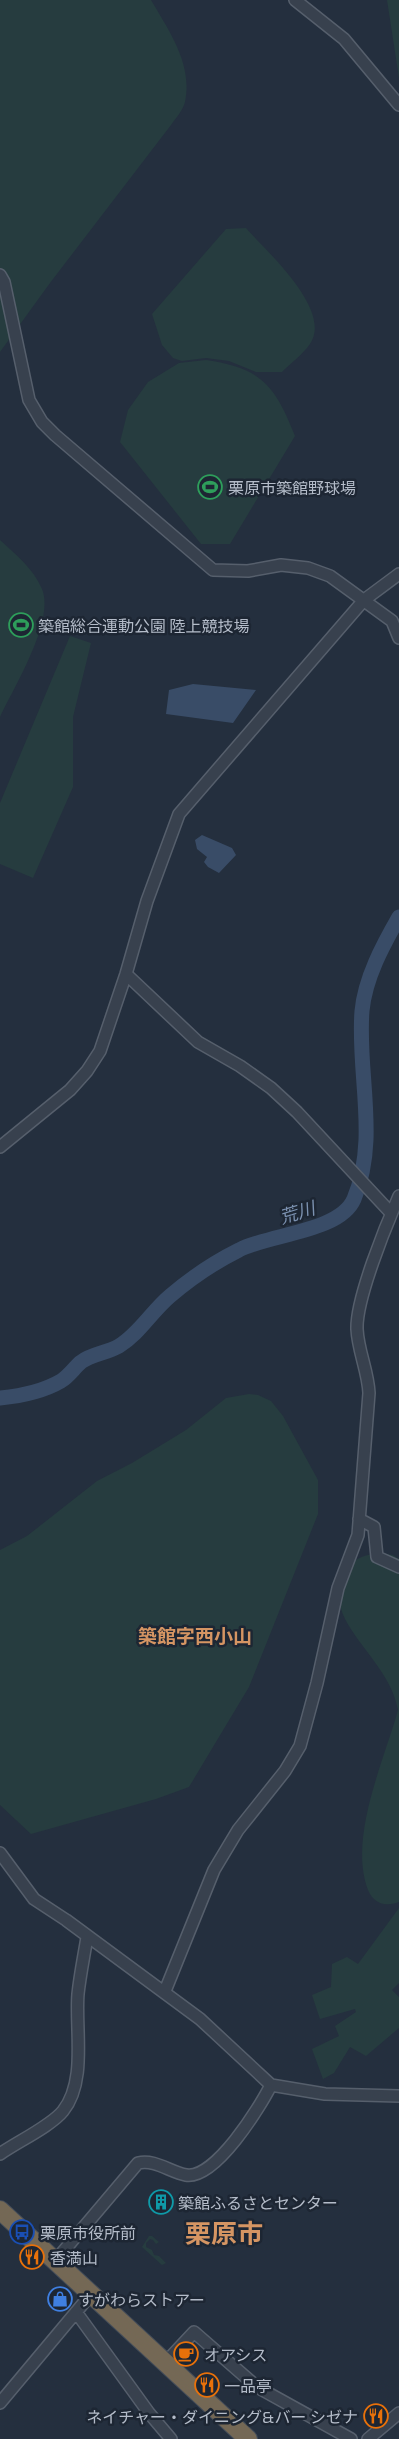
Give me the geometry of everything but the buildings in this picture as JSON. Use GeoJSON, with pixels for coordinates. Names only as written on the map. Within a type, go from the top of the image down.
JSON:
{"type":"FeatureCollection","features":[{"type":"Feature","properties":{"kind":"highway"},"geometry":{"type":"LineString","coordinates":[[0,2210],[248,2439]]}},
{"type":"Feature","properties":{"kind":"street"},"geometry":{"type":"LineString","coordinates":[[295,0],[344,39],[399,104]]}},
{"type":"Feature","properties":{"kind":"street"},"geometry":{"type":"LineString","coordinates":[[0,275],[4,282],[30,400],[42,422],[55,435],[213,570],[248,571],[281,565],[308,568],[330,576],[392,621],[399,638]]}},
{"type":"Feature","properties":{"kind":"street"},"geometry":{"type":"LineString","coordinates":[[0,1148],[70,1090],[100,1051],[126,974],[146,901],[179,814],[364,600],[399,574]]}},
{"type":"Feature","properties":{"kind":"street"},"geometry":{"type":"LineString","coordinates":[[126,974],[198,1042],[240,1066],[270,1088],[297,1112],[391,1214]]}},
{"type":"Feature","properties":{"kind":"street"},"geometry":{"type":"LineString","coordinates":[[165,1991],[214,1870],[238,1830],[285,1771],[300,1746],[317,1683],[338,1588],[358,1535],[360,1520],[369,1393],[368,1378],[357,1329],[358,1308],[399,1196]]}},
{"type":"Feature","properties":{"kind":"street"},"geometry":{"type":"LineString","coordinates":[[360,1520],[374,1527],[377,1557],[399,1566]]}},
{"type":"Feature","properties":{"kind":"street"},"geometry":{"type":"LineString","coordinates":[[0,1853],[34,1899],[165,1991],[230,2044],[271,2085],[325,2094],[399,2096]]}},
{"type":"Feature","properties":{"kind":"street"},"geometry":{"type":"LineString","coordinates":[[0,2154],[53,2119],[63,2111],[70,2100],[78,2066],[78,1995],[87,1937]]}},
{"type":"Feature","properties":{"kind":"street"},"geometry":{"type":"LineString","coordinates":[[56,2260],[138,2163],[150,2162],[187,2175],[196,2174],[207,2167],[247,2127],[271,2085]]}},
{"type":"Feature","properties":{"kind":"street"},"geometry":{"type":"LineString","coordinates":[[0,2403],[92,2293]]}},
{"type":"Feature","properties":{"kind":"street"},"geometry":{"type":"LineString","coordinates":[[76,2312],[149,2413],[171,2439]]}},
{"type":"Feature","properties":{"kind":"street"},"geometry":{"type":"LineString","coordinates":[[165,2363],[194,2332],[257,2387],[351,2439]]}},
{"type":"Feature","properties":{"kind":"street"},"geometry":{"type":"LineString","coordinates":[[368,2439],[399,2413]]}},
{"type":"Feature","properties":{"kind":"green space"},"geometry":{"type":"Polygon","coordinates":[[[0,0],[151,0],[178,48],[186,74],[187,88],[184,105],[177,117],[50,283],[0,352],[0,0]]]}},
{"type":"Feature","properties":{"kind":"green space"},"geometry":{"type":"Polygon","coordinates":[[[387,0],[399,0],[399,78],[387,0]]]}},
{"type":"Feature","properties":{"kind":"green space"},"geometry":{"type":"Polygon","coordinates":[[[246,228],[282,266],[305,299],[313,315],[315,330],[310,344],[282,372],[256,372],[229,361],[206,358],[182,361],[173,358],[162,345],[152,314],[226,229],[246,228]]]}},
{"type":"Feature","properties":{"kind":"green space","name":"栗原市築館野球場"},"geometry":{"type":"Polygon","coordinates":[[[206,360],[240,368],[264,382],[280,404],[295,436],[230,544],[201,544],[120,442],[128,410],[148,382],[179,363],[206,360]]]}},
{"type":"Feature","properties":{"kind":"green space","name":"築館総合運動公園 陸上競技場"},"geometry":{"type":"Polygon","coordinates":[[[0,540],[24,562],[34,575],[42,589],[45,602],[43,618],[31,654],[0,717],[0,540]]]}},
{"type":"Feature","properties":{"kind":"green space"},"geometry":{"type":"Polygon","coordinates":[[[70,636],[91,643],[73,717],[73,787],[33,878],[0,864],[0,803],[70,636]]]}},
{"type":"Feature","properties":{"kind":"green space"},"geometry":{"type":"Polygon","coordinates":[[[249,1394],[258,1395],[271,1401],[283,1416],[318,1480],[318,1514],[249,1687],[189,1787],[156,1799],[31,1834],[0,1805],[0,1550],[27,1536],[97,1481],[132,1463],[186,1430],[226,1398],[249,1394]]]}},
{"type":"Feature","properties":{"kind":"green space"},"geometry":{"type":"Polygon","coordinates":[[[381,1553],[393,1555],[399,1559],[399,1902],[389,1904],[381,1903],[370,1895],[363,1869],[362,1847],[370,1800],[398,1710],[383,1673],[345,1619],[336,1593],[351,1564],[362,1557],[381,1553]]]}},
{"type":"Feature","properties":{"kind":"green space"},"geometry":{"type":"Polygon","coordinates":[[[399,1908],[399,1983],[392,1990],[399,1997],[399,2028],[366,2056],[350,2047],[334,2073],[323,2079],[312,2049],[339,2036],[335,2026],[356,2012],[355,2009],[320,2019],[312,1995],[331,1987],[332,1964],[347,1957],[358,1964],[399,1908]]]}},
{"type":"Feature","properties":{"kind":"green space"},"geometry":{"type":"Polygon","coordinates":[[[149,2236],[152,2236],[159,2242],[156,2244],[150,2239],[146,2243],[146,2247],[166,2263],[162,2265],[142,2247],[149,2236]]]}},
{"type":"Feature","properties":{"kind":"water"},"geometry":{"type":"Polygon","coordinates":[[[193,684],[256,690],[233,723],[166,714],[169,690],[193,684]]]}},
{"type":"Feature","properties":{"kind":"water"},"geometry":{"type":"Polygon","coordinates":[[[202,835],[232,848],[236,855],[219,873],[208,867],[204,862],[207,857],[197,849],[195,840],[202,835]]]}},
{"type":"Feature","properties":{"kind":"waterway","name":"荒川"},"geometry":{"type":"LineString","coordinates":[[0,1398],[31,1393],[54,1385],[64,1379],[85,1359],[119,1346],[133,1335],[163,1302],[178,1289],[203,1271],[239,1250],[319,1225],[334,1219],[346,1210],[354,1199],[365,1153],[366,1106],[361,1034],[364,999],[376,962],[399,917]]}},
{"type":"Feature","properties":{"kind":"place","name":"栗原市築館野球場"},"geometry":{"type":"Point","coordinates":[210,487]}},
{"type":"Feature","properties":{"kind":"place","name":"築館総合運動公園 陸上競技場"},"geometry":{"type":"Point","coordinates":[21,625]}},
{"type":"Feature","properties":{"kind":"place","name":"築館ふるさとセンター"},"geometry":{"type":"Point","coordinates":[161,2202]}},
{"type":"Feature","properties":{"kind":"place","name":"栗原市役所前"},"geometry":{"type":"Point","coordinates":[22,2232]}},
{"type":"Feature","properties":{"kind":"place","name":"香満山"},"geometry":{"type":"Point","coordinates":[32,2257]}},
{"type":"Feature","properties":{"kind":"place","name":"すがわらストアー"},"geometry":{"type":"Point","coordinates":[60,2299]}},
{"type":"Feature","properties":{"kind":"place","name":"オアシス"},"geometry":{"type":"Point","coordinates":[186,2354]}},
{"type":"Feature","properties":{"kind":"place","name":"一品亭"},"geometry":{"type":"Point","coordinates":[207,2385]}},
{"type":"Feature","properties":{"kind":"place","name":"ネイチャー・ダイニング&バー シゼナ"},"geometry":{"type":"Point","coordinates":[376,2416]}},
{"type":"Feature","properties":{"kind":"district","name":"築館字西小山"},"geometry":{"type":"Point","coordinates":[195,1635]}},
{"type":"Feature","properties":{"kind":"district","name":"栗原市"},"geometry":{"type":"Point","coordinates":[224,2232]}}]}
